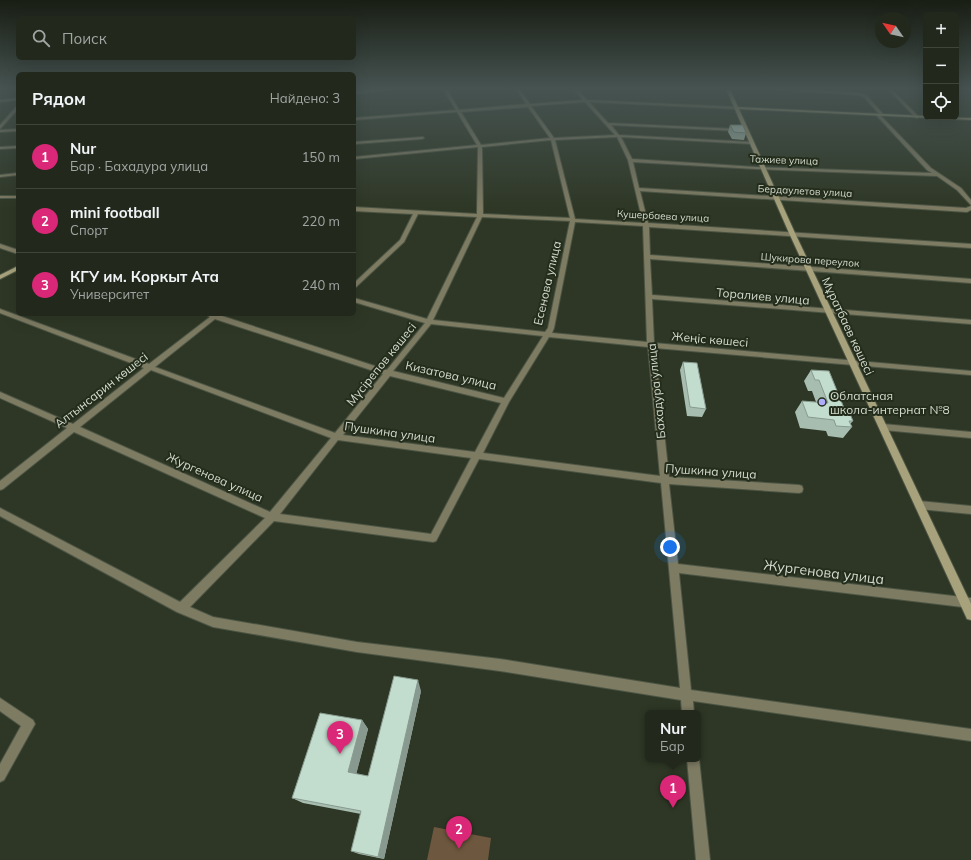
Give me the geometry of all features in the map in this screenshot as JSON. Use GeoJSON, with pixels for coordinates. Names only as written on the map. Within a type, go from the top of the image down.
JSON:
{"type":"FeatureCollection","features":[{"type":"Feature","properties":{"kind":"street"},"geometry":{"type":"LineString","coordinates":[[469,129],[480,147]]}},
{"type":"Feature","properties":{"kind":"street","name":"Есенова улица"},"geometry":{"type":"LineString","coordinates":[[433,538],[506,400],[551,328],[572,220],[553,139],[546,129]]}},
{"type":"Feature","properties":{"kind":"street","name":"Бахадура улица"},"geometry":{"type":"LineString","coordinates":[[612,129],[618,136],[630,160],[646,224],[651,345],[688,710]]}},
{"type":"Feature","properties":{"kind":"street"},"geometry":{"type":"LineString","coordinates":[[726,129],[746,130]]}},
{"type":"Feature","properties":{"kind":"street"},"geometry":{"type":"LineString","coordinates":[[893,129],[929,169],[959,189],[971,203]]}},
{"type":"Feature","properties":{"kind":"street"},"geometry":{"type":"LineString","coordinates":[[0,130],[16,130]]}},
{"type":"Feature","properties":{"kind":"street","name":"Мұратбаев көшесі"},"geometry":{"type":"LineString","coordinates":[[746,130],[809,270],[919,504],[968,603],[971,615]]}},
{"type":"Feature","properties":{"kind":"street"},"geometry":{"type":"LineString","coordinates":[[356,158],[553,139],[618,136],[752,143]]}},
{"type":"Feature","properties":{"kind":"street"},"geometry":{"type":"LineString","coordinates":[[356,143],[422,138]]}},
{"type":"Feature","properties":{"kind":"street"},"geometry":{"type":"LineString","coordinates":[[0,148],[16,147]]}},
{"type":"Feature","properties":{"kind":"street","name":"Мүсірепов көшесі"},"geometry":{"type":"LineString","coordinates":[[181,608],[272,517],[429,322],[480,215],[480,147]]}},
{"type":"Feature","properties":{"kind":"street","name":"Тажиев улица"},"geometry":{"type":"LineString","coordinates":[[630,160],[763,168],[938,175]]}},
{"type":"Feature","properties":{"kind":"street"},"geometry":{"type":"LineString","coordinates":[[0,176],[16,174]]}},
{"type":"Feature","properties":{"kind":"street","name":"Бердаулетов улица"},"geometry":{"type":"LineString","coordinates":[[638,190],[967,210],[971,208]]}},
{"type":"Feature","properties":{"kind":"street"},"geometry":{"type":"LineString","coordinates":[[0,197],[16,197]]}},
{"type":"Feature","properties":{"kind":"street","name":"Кушербаева улица"},"geometry":{"type":"LineString","coordinates":[[356,209],[646,224],[971,246]]}},
{"type":"Feature","properties":{"kind":"street"},"geometry":{"type":"LineString","coordinates":[[356,284],[402,241],[416,212]]}},
{"type":"Feature","properties":{"kind":"street"},"geometry":{"type":"LineString","coordinates":[[0,246],[16,251]]}},
{"type":"Feature","properties":{"kind":"street","name":"Шукирова переулок"},"geometry":{"type":"LineString","coordinates":[[648,257],[971,281]]}},
{"type":"Feature","properties":{"kind":"street"},"geometry":{"type":"LineString","coordinates":[[0,277],[16,269]]}},
{"type":"Feature","properties":{"kind":"street","name":"Торалиев улица"},"geometry":{"type":"LineString","coordinates":[[649,297],[971,322]]}},
{"type":"Feature","properties":{"kind":"street","name":"Жеңіс көшесі"},"geometry":{"type":"LineString","coordinates":[[356,301],[429,322],[651,345],[971,373]]}},
{"type":"Feature","properties":{"kind":"street","name":"Пушкина улица"},"geometry":{"type":"LineString","coordinates":[[0,310],[149,368],[336,437],[665,480],[799,489]]}},
{"type":"Feature","properties":{"kind":"street","name":"Алтынсарин көшесі"},"geometry":{"type":"LineString","coordinates":[[0,486],[149,368],[212,316]]}},
{"type":"Feature","properties":{"kind":"street","name":"Кизатова улица"},"geometry":{"type":"LineString","coordinates":[[216,316],[389,373],[506,400]]}},
{"type":"Feature","properties":{"kind":"street","name":"Жургенова улица"},"geometry":{"type":"LineString","coordinates":[[0,395],[272,517],[433,538]]}},
{"type":"Feature","properties":{"kind":"street"},"geometry":{"type":"LineString","coordinates":[[883,427],[971,435]]}},
{"type":"Feature","properties":{"kind":"street"},"geometry":{"type":"LineString","coordinates":[[919,504],[971,510]]}},
{"type":"Feature","properties":{"kind":"street"},"geometry":{"type":"LineString","coordinates":[[0,512],[181,608],[213,622],[357,647],[500,665],[686,695],[971,735]]}},
{"type":"Feature","properties":{"kind":"street","name":"Жургенова улица"},"geometry":{"type":"LineString","coordinates":[[674,568],[968,603]]}},
{"type":"Feature","properties":{"kind":"street"},"geometry":{"type":"LineString","coordinates":[[0,704],[29,724],[0,776]]}},
{"type":"Feature","properties":{"kind":"street"},"geometry":{"type":"LineString","coordinates":[[693,762],[703,860]]}},
{"type":"Feature","properties":{"kind":"shaded area"},"geometry":{"type":"Polygon","coordinates":[[[434,827],[491,838],[488,860],[427,860],[434,827]]]}},
{"type":"Feature","properties":{"kind":"building"},"geometry":{"type":"Polygon","coordinates":[[[732,129],[745,129],[746,133],[734,132],[732,129]]]}},
{"type":"Feature","properties":{"kind":"building"},"geometry":{"type":"Polygon","coordinates":[[[683,362],[697,363],[706,409],[690,407],[683,362]]]}},
{"type":"Feature","properties":{"kind":"building"},"geometry":{"type":"Polygon","coordinates":[[[811,370],[829,371],[844,408],[848,409],[853,421],[849,421],[852,427],[836,426],[834,420],[808,417],[802,401],[828,403],[819,380],[815,380],[811,370]]]}},
{"type":"Feature","properties":{"kind":"building"},"geometry":{"type":"Polygon","coordinates":[[[394,676],[418,680],[378,857],[351,851],[361,811],[292,798],[320,713],[362,720],[348,772],[368,776],[394,676]]]}},
{"type":"Feature","properties":{"kind":"place","name":"Облатсная школа-интернат №8"},"geometry":{"type":"Point","coordinates":[822,402]}},
{"type":"Feature","properties":{"kind":"place","name":"КГУ им. Коркыт Ата"},"geometry":{"type":"Point","coordinates":[340,754]}},
{"type":"Feature","properties":{"kind":"place","name":"Nur"},"geometry":{"type":"Point","coordinates":[673,808]}},
{"type":"Feature","properties":{"kind":"place","name":"mini football"},"geometry":{"type":"Point","coordinates":[459,849]}}]}
